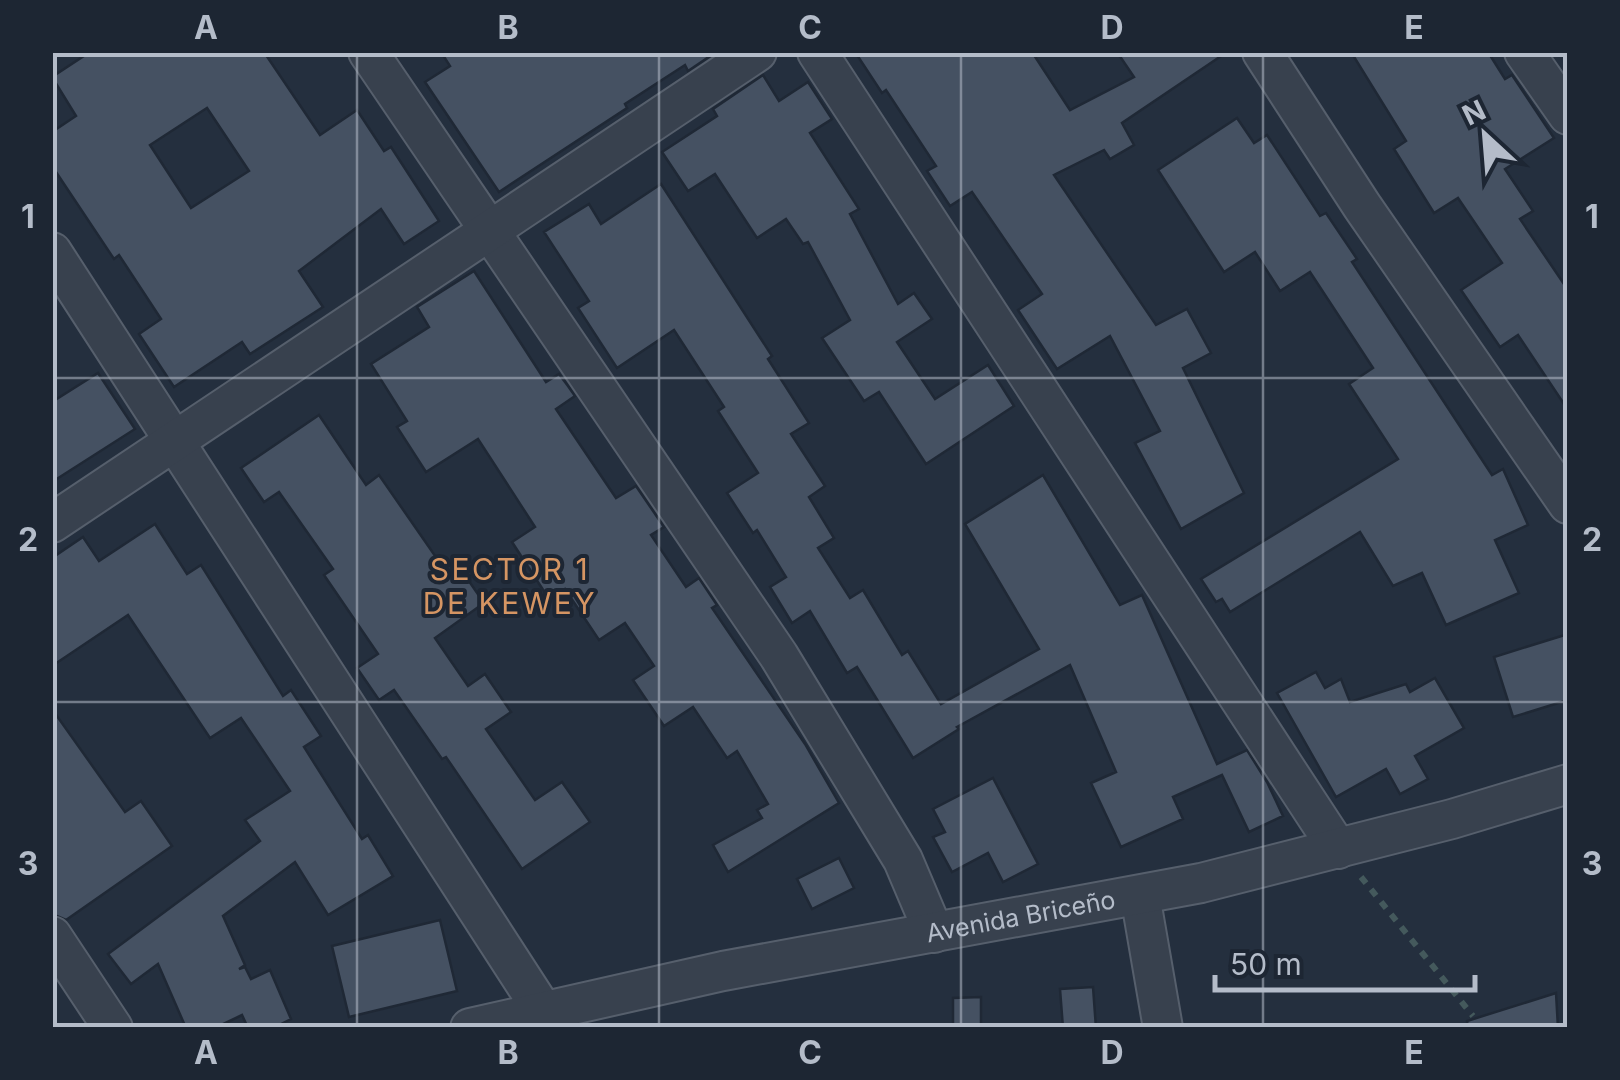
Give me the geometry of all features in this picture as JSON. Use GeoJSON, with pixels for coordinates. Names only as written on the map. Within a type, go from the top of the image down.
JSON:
{"type":"FeatureCollection","features":[{"type":"Feature","properties":{"kind":"street"},"geometry":{"type":"LineString","coordinates":[[368,52],[779,656],[904,860],[934,932]]}},
{"type":"Feature","properties":{"kind":"street"},"geometry":{"type":"LineString","coordinates":[[52,523],[757,52]]}},
{"type":"Feature","properties":{"kind":"street"},"geometry":{"type":"LineString","coordinates":[[817,52],[1338,849]]}},
{"type":"Feature","properties":{"kind":"street"},"geometry":{"type":"LineString","coordinates":[[1262,52],[1362,206],[1568,504]]}},
{"type":"Feature","properties":{"kind":"street"},"geometry":{"type":"LineString","coordinates":[[1524,52],[1568,115]]}},
{"type":"Feature","properties":{"kind":"street"},"geometry":{"type":"LineString","coordinates":[[52,252],[542,1011]]}},
{"type":"Feature","properties":{"kind":"street","name":"Avenida Briceño"},"geometry":{"type":"LineString","coordinates":[[470,1028],[723,971],[1200,884],[1452,819],[1568,784]]}},
{"type":"Feature","properties":{"kind":"street"},"geometry":{"type":"LineString","coordinates":[[1140,895],[1163,1028]]}},
{"type":"Feature","properties":{"kind":"street"},"geometry":{"type":"LineString","coordinates":[[52,936],[113,1028]]}},
{"type":"Feature","properties":{"kind":"path"},"geometry":{"type":"LineString","coordinates":[[1338,849],[1473,1016]]}},
{"type":"Feature","properties":{"kind":"building"},"geometry":{"type":"Polygon","coordinates":[[[90,52],[264,52],[320,135],[357,110],[384,151],[391,147],[439,221],[404,244],[381,209],[299,271],[323,307],[250,354],[242,342],[174,387],[139,334],[161,319],[119,255],[114,259],[52,166],[52,132],[76,116],[52,77],[90,52]],[[207,108],[150,145],[191,208],[249,171],[207,108]]]}},
{"type":"Feature","properties":{"kind":"building"},"geometry":{"type":"Polygon","coordinates":[[[441,52],[716,52],[688,71],[685,65],[499,192],[425,82],[450,66],[441,52]]]}},
{"type":"Feature","properties":{"kind":"building"},"geometry":{"type":"Polygon","coordinates":[[[855,52],[1032,52],[1070,110],[1134,77],[1117,52],[1227,52],[1122,123],[1134,145],[1110,159],[1104,150],[1054,175],[1156,325],[1187,309],[1211,353],[1183,368],[1244,493],[1181,529],[1135,443],[1160,431],[1110,336],[1057,369],[1018,310],[1042,294],[972,192],[950,206],[927,171],[936,166],[886,90],[882,93],[855,52]]]}},
{"type":"Feature","properties":{"kind":"building"},"geometry":{"type":"Polygon","coordinates":[[[1351,52],[1488,52],[1505,79],[1512,75],[1554,138],[1505,169],[1533,211],[1520,219],[1568,290],[1568,410],[1518,335],[1500,347],[1461,290],[1502,263],[1458,198],[1434,213],[1394,149],[1406,141],[1351,52]]]}},
{"type":"Feature","properties":{"kind":"building"},"geometry":{"type":"Polygon","coordinates":[[[763,75],[779,101],[808,82],[832,119],[810,133],[859,209],[850,214],[898,304],[914,293],[932,319],[897,342],[935,399],[988,365],[1014,406],[926,464],[879,392],[864,401],[822,338],[850,320],[808,242],[803,244],[786,219],[757,238],[715,174],[688,191],[662,152],[717,116],[713,109],[763,75]]]}},
{"type":"Feature","properties":{"kind":"building"},"geometry":{"type":"Polygon","coordinates":[[[1237,118],[1254,143],[1267,135],[1320,216],[1326,213],[1357,259],[1352,262],[1492,475],[1503,469],[1528,525],[1495,540],[1519,593],[1446,625],[1422,573],[1393,586],[1360,532],[1230,612],[1222,599],[1216,602],[1201,579],[1398,459],[1349,384],[1373,368],[1310,272],[1280,291],[1255,252],[1224,272],[1158,170],[1237,118]]]}},
{"type":"Feature","properties":{"kind":"building"},"geometry":{"type":"Polygon","coordinates":[[[661,184],[772,356],[768,359],[809,423],[791,434],[825,486],[809,497],[834,538],[818,548],[850,598],[863,590],[902,655],[908,651],[941,704],[1039,649],[965,524],[1043,475],[1120,605],[1142,595],[1217,764],[1247,750],[1283,816],[1249,832],[1222,775],[1173,797],[1183,819],[1121,847],[1091,783],[1116,772],[1070,665],[957,727],[913,758],[857,667],[847,673],[810,611],[792,623],[770,587],[786,577],[757,530],[753,533],[727,493],[758,473],[718,411],[724,407],[674,330],[617,368],[578,308],[589,301],[544,232],[589,204],[601,224],[661,184]]]}},
{"type":"Feature","properties":{"kind":"building"},"geometry":{"type":"Polygon","coordinates":[[[474,271],[546,382],[559,374],[575,396],[556,409],[616,498],[636,486],[664,527],[651,535],[686,587],[699,578],[717,605],[712,608],[805,744],[839,803],[728,872],[713,845],[762,818],[757,810],[768,804],[737,751],[727,758],[693,707],[664,726],[633,680],[654,666],[625,623],[599,640],[565,589],[549,599],[512,542],[535,527],[478,439],[426,472],[397,427],[407,421],[371,364],[429,327],[417,307],[474,271]]]}},
{"type":"Feature","properties":{"kind":"building"},"geometry":{"type":"Polygon","coordinates":[[[98,373],[135,429],[52,482],[52,402],[98,373]]]}},
{"type":"Feature","properties":{"kind":"building"},"geometry":{"type":"Polygon","coordinates":[[[319,415],[366,485],[379,475],[449,576],[460,568],[484,603],[435,638],[468,686],[485,674],[511,712],[486,729],[535,800],[562,782],[590,822],[522,869],[446,757],[442,759],[394,690],[379,700],[357,668],[378,654],[324,575],[333,569],[279,492],[264,502],[241,468],[319,415]]]}},
{"type":"Feature","properties":{"kind":"building"},"geometry":{"type":"Polygon","coordinates":[[[155,524],[187,574],[201,565],[283,696],[291,690],[321,736],[304,747],[362,839],[368,835],[393,876],[328,915],[295,862],[223,916],[245,965],[239,969],[245,967],[251,979],[270,970],[291,1019],[273,1028],[248,1028],[242,1015],[215,1028],[186,1028],[158,964],[131,984],[108,954],[260,841],[245,820],[290,791],[241,718],[210,738],[128,615],[52,666],[52,558],[83,537],[99,561],[155,524]]]}},
{"type":"Feature","properties":{"kind":"building"},"geometry":{"type":"Polygon","coordinates":[[[1568,634],[1568,700],[1513,717],[1494,657],[1568,634]]]}},
{"type":"Feature","properties":{"kind":"building"},"geometry":{"type":"Polygon","coordinates":[[[1316,672],[1325,688],[1341,679],[1350,702],[1406,684],[1410,692],[1435,678],[1464,728],[1415,756],[1428,779],[1400,794],[1386,769],[1336,797],[1277,693],[1316,672]]]}},
{"type":"Feature","properties":{"kind":"building"},"geometry":{"type":"Polygon","coordinates":[[[52,709],[125,812],[141,801],[172,846],[66,920],[52,914],[52,709]]]}},
{"type":"Feature","properties":{"kind":"building"},"geometry":{"type":"Polygon","coordinates":[[[993,778],[1038,864],[1003,882],[988,853],[952,872],[933,837],[945,832],[933,809],[993,778]]]}},
{"type":"Feature","properties":{"kind":"building"},"geometry":{"type":"Polygon","coordinates":[[[839,858],[854,888],[812,909],[797,879],[839,858]]]}},
{"type":"Feature","properties":{"kind":"building"},"geometry":{"type":"Polygon","coordinates":[[[440,920],[457,991],[349,1017],[332,946],[440,920]]]}},
{"type":"Feature","properties":{"kind":"building"},"geometry":{"type":"Polygon","coordinates":[[[1093,987],[1096,1028],[1063,1028],[1060,989],[1093,987]]]}},
{"type":"Feature","properties":{"kind":"building"},"geometry":{"type":"Polygon","coordinates":[[[1556,993],[1558,1028],[1468,1028],[1467,1021],[1556,993]]]}},
{"type":"Feature","properties":{"kind":"building"},"geometry":{"type":"Polygon","coordinates":[[[981,997],[981,1028],[953,1028],[953,998],[981,997]]]}},
{"type":"Feature","properties":{"kind":"district","name":"SECTOR 1 DE KEWEY"},"geometry":{"type":"Point","coordinates":[510,587]}}]}
